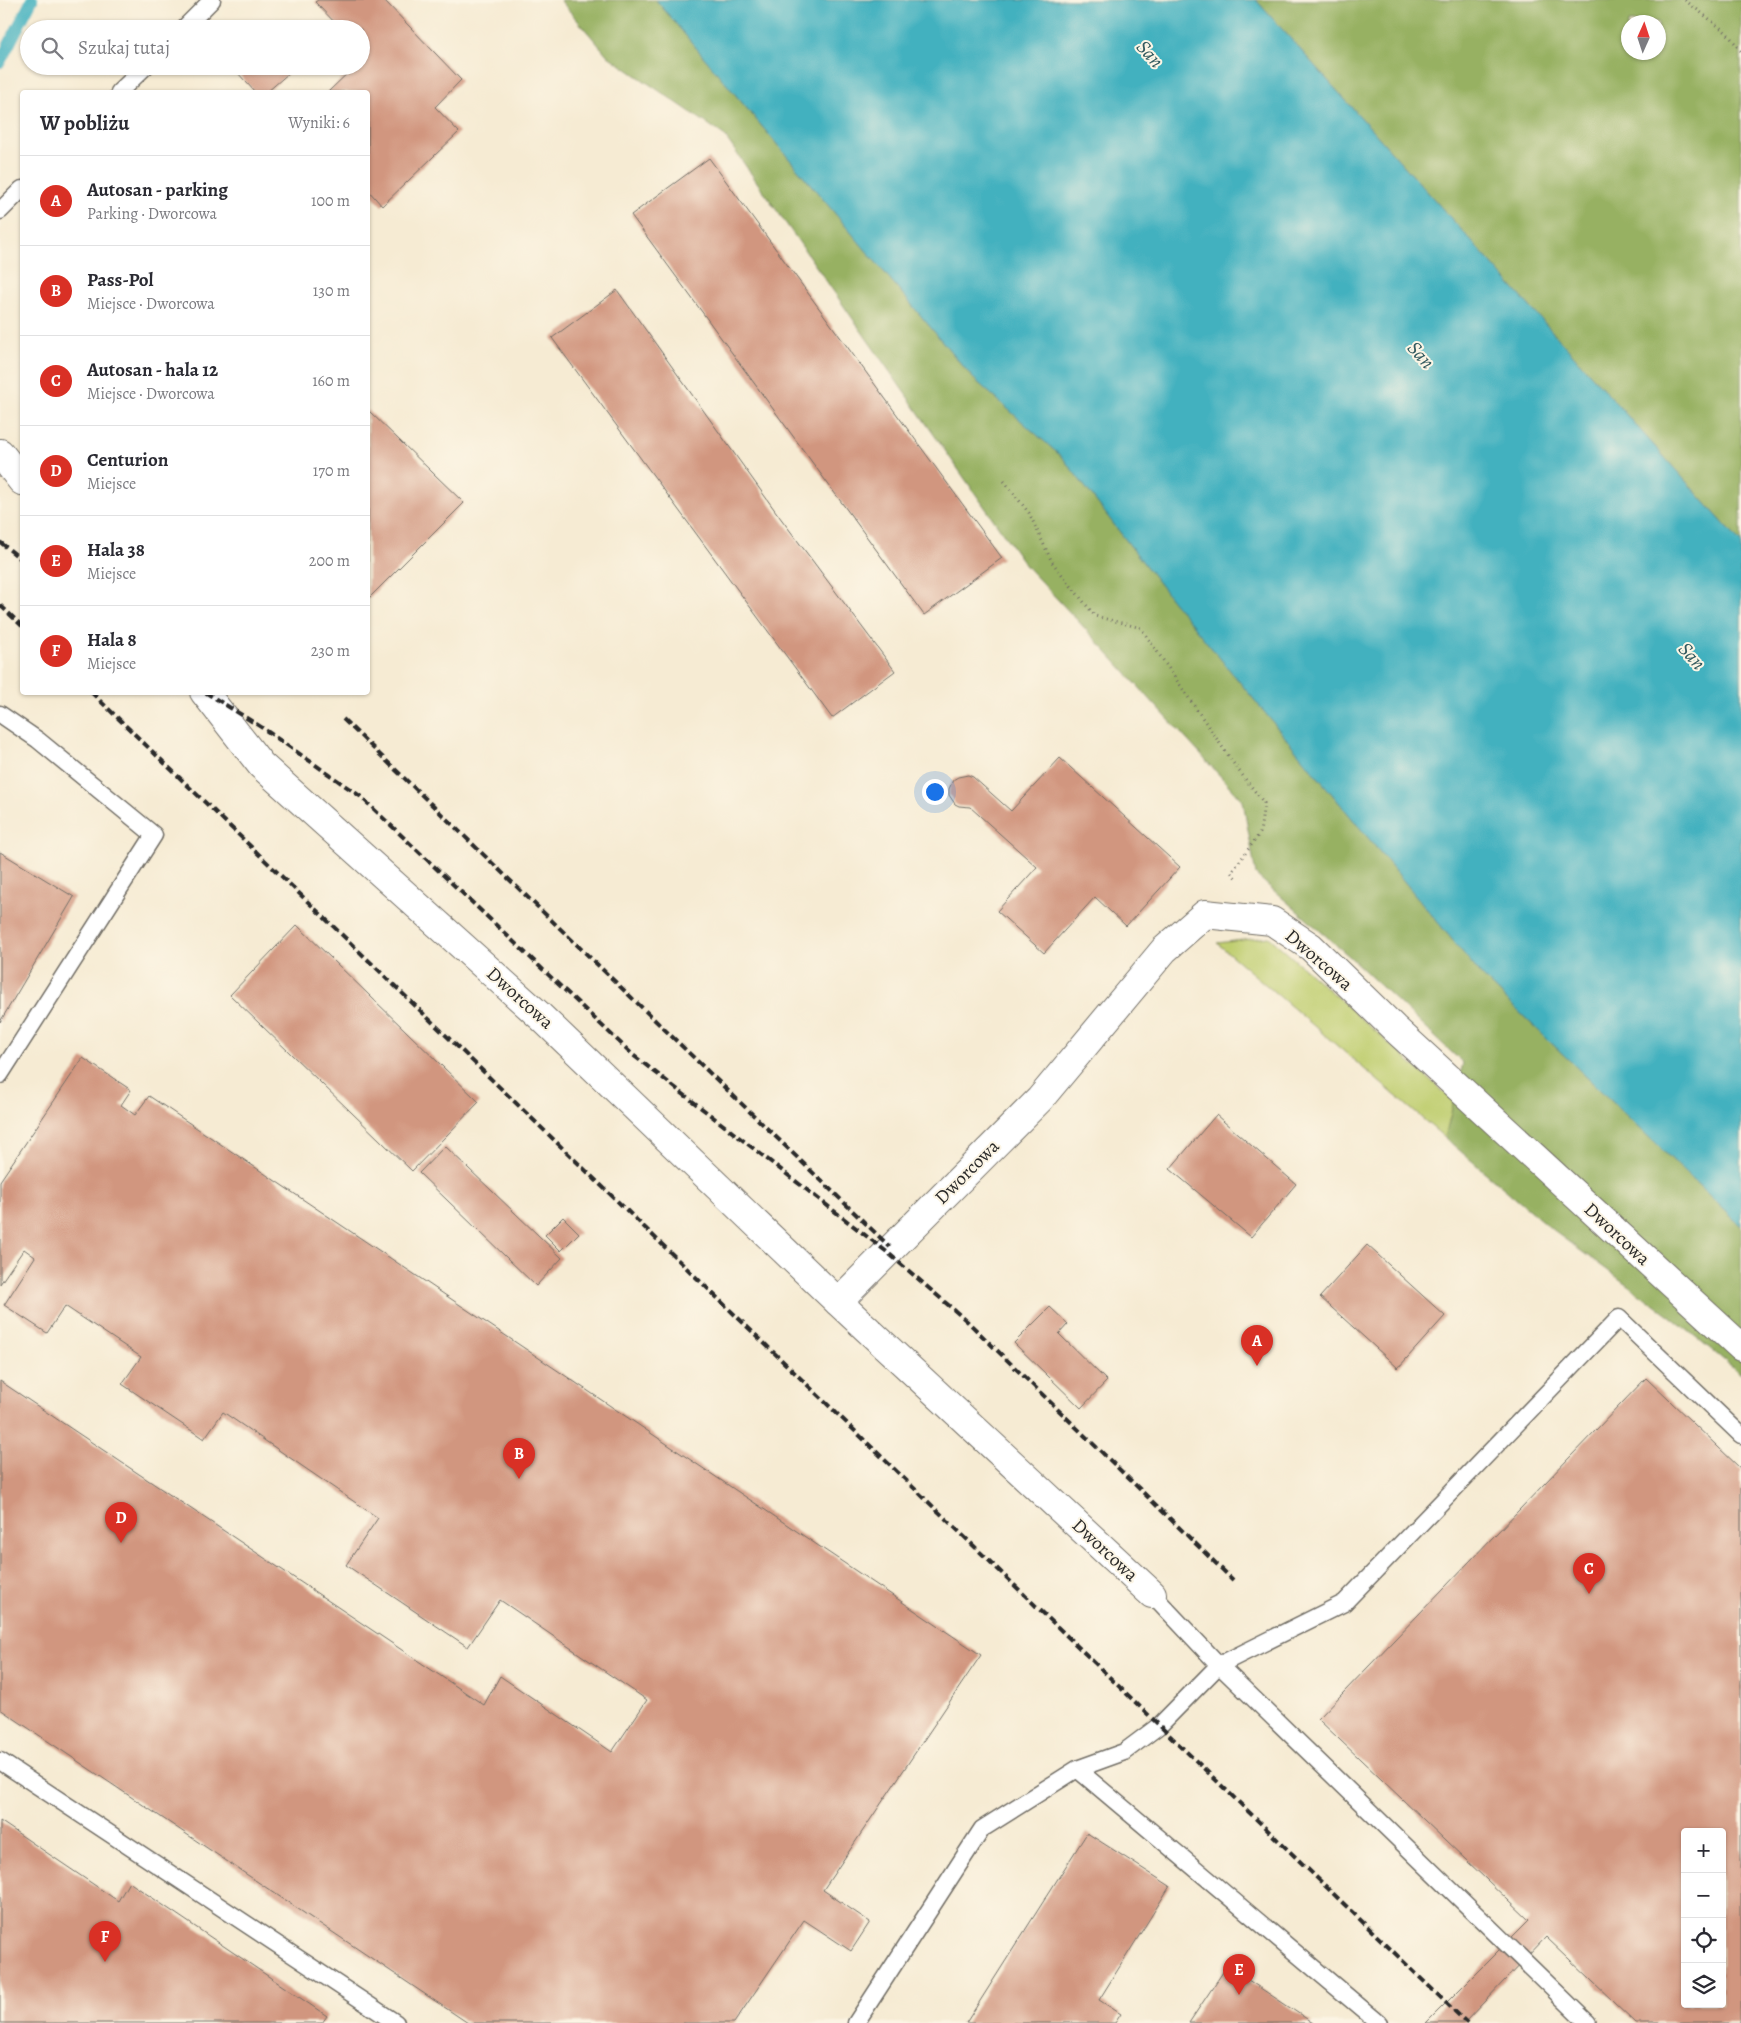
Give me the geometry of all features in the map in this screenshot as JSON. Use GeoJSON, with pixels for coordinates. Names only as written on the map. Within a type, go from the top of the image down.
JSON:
{"type":"FeatureCollection","features":[{"type":"Feature","properties":{"kind":"street"},"geometry":{"type":"LineString","coordinates":[[0,453],[20,478]]}},
{"type":"Feature","properties":{"kind":"street","name":"Dworcowa"},"geometry":{"type":"LineString","coordinates":[[206,695],[261,765],[540,1016],[838,1302],[1152,1594]]}},
{"type":"Feature","properties":{"kind":"street","name":"Dworcowa"},"geometry":{"type":"LineString","coordinates":[[838,1302],[1040,1099],[1164,950],[1204,914],[1272,921],[1311,948],[1408,1041],[1741,1347]]}},
{"type":"Feature","properties":{"kind":"lane"},"geometry":{"type":"LineString","coordinates":[[192,20],[212,0]]}},
{"type":"Feature","properties":{"kind":"lane"},"geometry":{"type":"LineString","coordinates":[[121,90],[137,75]]}},
{"type":"Feature","properties":{"kind":"lane"},"geometry":{"type":"LineString","coordinates":[[0,211],[20,191]]}},
{"type":"Feature","properties":{"kind":"lane"},"geometry":{"type":"LineString","coordinates":[[0,714],[38,740],[154,834],[0,1075]]}},
{"type":"Feature","properties":{"kind":"lane"},"geometry":{"type":"LineString","coordinates":[[856,2023],[982,1829],[1077,1769],[1124,1752],[1160,1725],[1219,1665],[1344,1603],[1619,1318],[1741,1435]]}},
{"type":"Feature","properties":{"kind":"lane"},"geometry":{"type":"LineString","coordinates":[[1152,1594],[1219,1665],[1588,2023]]}},
{"type":"Feature","properties":{"kind":"lane"},"geometry":{"type":"LineString","coordinates":[[0,1761],[396,2023]]}},
{"type":"Feature","properties":{"kind":"lane"},"geometry":{"type":"LineString","coordinates":[[1077,1769],[1379,2023]]}},
{"type":"Feature","properties":{"kind":"path"},"geometry":{"type":"LineString","coordinates":[[1685,0],[1728,33],[1741,51]]}},
{"type":"Feature","properties":{"kind":"path"},"geometry":{"type":"LineString","coordinates":[[1004,481],[1029,513],[1052,562],[1095,616],[1141,628],[1236,767],[1264,803],[1260,833],[1231,873],[1272,921]]}},
{"type":"Feature","properties":{"kind":"green space"},"geometry":{"type":"Polygon","coordinates":[[[560,0],[656,0],[973,378],[1063,458],[1172,600],[1483,977],[1741,1226],[1741,1374],[1669,1315],[1555,1232],[1445,1138],[1463,1063],[1349,956],[1256,875],[1243,801],[1026,566],[724,135],[608,56],[560,0]]]}},
{"type":"Feature","properties":{"kind":"green space"},"geometry":{"type":"Polygon","coordinates":[[[1256,0],[1741,0],[1741,543],[1256,0]]]}},
{"type":"Feature","properties":{"kind":"green space"},"geometry":{"type":"Polygon","coordinates":[[[1269,937],[1454,1101],[1445,1138],[1217,943],[1269,937]]]}},
{"type":"Feature","properties":{"kind":"water","name":"San"},"geometry":{"type":"Polygon","coordinates":[[[656,0],[1256,0],[1741,543],[1741,1226],[1483,977],[1172,600],[1063,458],[973,378],[656,0]]]}},
{"type":"Feature","properties":{"kind":"building"},"geometry":{"type":"Polygon","coordinates":[[[318,0],[384,0],[461,80],[435,107],[459,132],[382,206],[370,192],[370,90],[330,90],[346,75],[370,75],[370,20],[332,20],[315,2],[318,0]]]}},
{"type":"Feature","properties":{"kind":"building"},"geometry":{"type":"Polygon","coordinates":[[[240,75],[287,75],[269,90],[253,90],[240,75]]]}},
{"type":"Feature","properties":{"kind":"building"},"geometry":{"type":"Polygon","coordinates":[[[709,158],[1002,558],[924,615],[631,215],[709,158]]]}},
{"type":"Feature","properties":{"kind":"building"},"geometry":{"type":"Polygon","coordinates":[[[617,290],[779,516],[895,671],[832,718],[552,338],[617,290]]]}},
{"type":"Feature","properties":{"kind":"building"},"geometry":{"type":"Polygon","coordinates":[[[370,412],[464,503],[370,597],[370,412]]]}},
{"type":"Feature","properties":{"kind":"building"},"geometry":{"type":"Polygon","coordinates":[[[1060,758],[1180,867],[1126,926],[1095,897],[1044,953],[997,911],[1037,867],[970,807],[955,804],[949,795],[949,789],[953,780],[968,775],[973,777],[1011,811],[1060,758]]]}},
{"type":"Feature","properties":{"kind":"building"},"geometry":{"type":"Polygon","coordinates":[[[0,852],[74,897],[0,1022],[0,852]]]}},
{"type":"Feature","properties":{"kind":"building"},"geometry":{"type":"Polygon","coordinates":[[[297,925],[479,1102],[412,1171],[230,995],[297,925]]]}},
{"type":"Feature","properties":{"kind":"building"},"geometry":{"type":"Polygon","coordinates":[[[83,1058],[131,1090],[121,1105],[135,1115],[149,1096],[981,1655],[823,1890],[870,1922],[851,1951],[804,1920],[734,2023],[468,2023],[0,1709],[0,1381],[484,1705],[500,1676],[612,1752],[647,1700],[500,1600],[468,1647],[346,1565],[378,1518],[223,1412],[204,1439],[122,1384],[141,1357],[65,1306],[47,1333],[4,1305],[35,1257],[24,1249],[0,1284],[0,1181],[83,1058]]]}},
{"type":"Feature","properties":{"kind":"building"},"geometry":{"type":"Polygon","coordinates":[[[1216,1115],[1296,1184],[1251,1237],[1170,1169],[1216,1115]]]}},
{"type":"Feature","properties":{"kind":"building"},"geometry":{"type":"Polygon","coordinates":[[[445,1146],[562,1258],[536,1286],[419,1173],[445,1146]]]}},
{"type":"Feature","properties":{"kind":"building"},"geometry":{"type":"Polygon","coordinates":[[[563,1217],[579,1233],[561,1251],[545,1235],[563,1217]]]}},
{"type":"Feature","properties":{"kind":"building"},"geometry":{"type":"Polygon","coordinates":[[[1367,1245],[1445,1316],[1398,1368],[1320,1297],[1367,1245]]]}},
{"type":"Feature","properties":{"kind":"building"},"geometry":{"type":"Polygon","coordinates":[[[1050,1307],[1068,1324],[1059,1334],[1107,1381],[1081,1408],[1014,1343],[1050,1307]]]}},
{"type":"Feature","properties":{"kind":"building"},"geometry":{"type":"Polygon","coordinates":[[[1646,1378],[1741,1469],[1741,2023],[1636,2023],[1546,1937],[1464,2023],[1426,2023],[1529,1920],[1318,1719],[1646,1378]]]}},
{"type":"Feature","properties":{"kind":"building"},"geometry":{"type":"Polygon","coordinates":[[[0,1821],[118,1901],[129,1882],[327,2016],[322,2023],[0,2023],[0,1821]]]}},
{"type":"Feature","properties":{"kind":"building"},"geometry":{"type":"Polygon","coordinates":[[[1087,1833],[1170,1886],[1099,2000],[1121,2014],[1115,2023],[966,2023],[1087,1833]]]}},
{"type":"Feature","properties":{"kind":"building"},"geometry":{"type":"Polygon","coordinates":[[[1227,1966],[1313,2023],[1189,2023],[1227,1966]]]}},
{"type":"Feature","properties":{"kind":"waterway"},"geometry":{"type":"LineString","coordinates":[[22,20],[32,0]]}},
{"type":"Feature","properties":{"kind":"waterway"},"geometry":{"type":"LineString","coordinates":[[0,62],[20,23]]}},
{"type":"Feature","properties":{"kind":"railway"},"geometry":{"type":"LineString","coordinates":[[0,542],[20,558]]}},
{"type":"Feature","properties":{"kind":"railway"},"geometry":{"type":"LineString","coordinates":[[0,605],[20,624]]}},
{"type":"Feature","properties":{"kind":"railway"},"geometry":{"type":"LineString","coordinates":[[94,695],[1467,2023]]}},
{"type":"Feature","properties":{"kind":"railway"},"geometry":{"type":"LineString","coordinates":[[210,695],[261,727],[360,796],[633,1055],[887,1252],[968,1322],[1233,1580]]}},
{"type":"Feature","properties":{"kind":"railway"},"geometry":{"type":"LineString","coordinates":[[343,719],[890,1247]]}},
{"type":"Feature","properties":{"kind":"place","name":"Autosan - parking"},"geometry":{"type":"Point","coordinates":[1257,1366]}},
{"type":"Feature","properties":{"kind":"place","name":"Pass-Pol"},"geometry":{"type":"Point","coordinates":[519,1479]}},
{"type":"Feature","properties":{"kind":"place","name":"Centurion"},"geometry":{"type":"Point","coordinates":[121,1543]}},
{"type":"Feature","properties":{"kind":"place","name":"Autosan - hala 12"},"geometry":{"type":"Point","coordinates":[1589,1594]}},
{"type":"Feature","properties":{"kind":"place","name":"Hala 8"},"geometry":{"type":"Point","coordinates":[105,1962]}},
{"type":"Feature","properties":{"kind":"place","name":"Hala 38"},"geometry":{"type":"Point","coordinates":[1239,1995]}}]}
